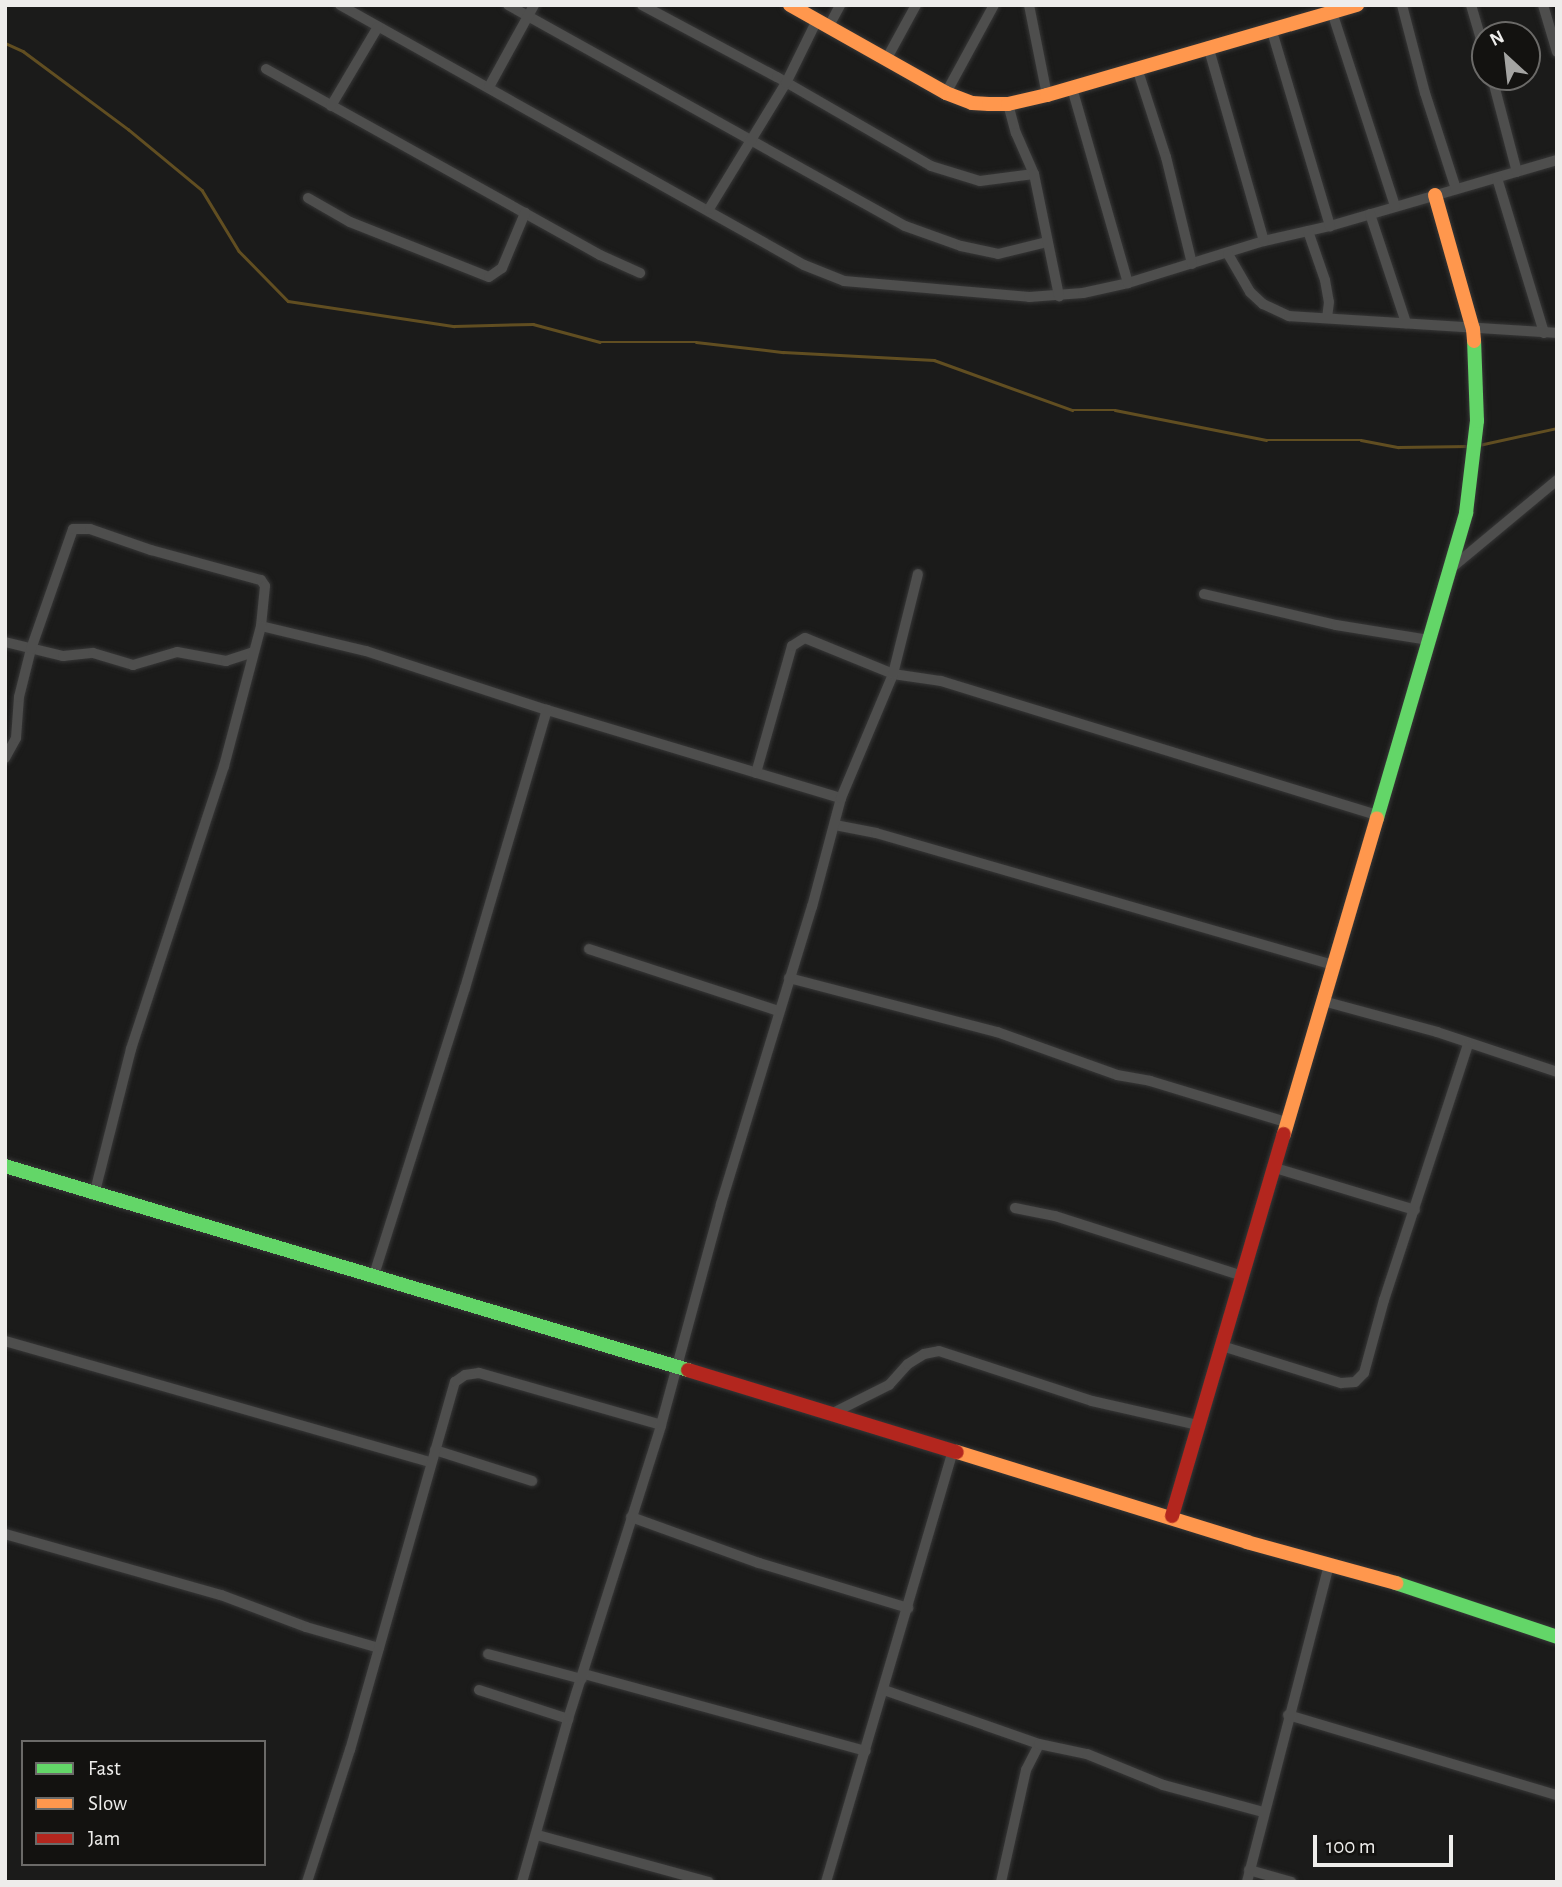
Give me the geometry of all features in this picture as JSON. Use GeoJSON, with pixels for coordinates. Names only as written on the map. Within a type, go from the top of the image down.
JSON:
{"type":"FeatureCollection","features":[{"type":"Feature","properties":{"kind":"street"},"geometry":{"type":"LineString","coordinates":[[340,5],[811,268],[845,281],[1030,297],[1059,296],[1128,283],[1264,241],[1329,226],[1557,160]]}},
{"type":"Feature","properties":{"kind":"street"},"geometry":{"type":"LineString","coordinates":[[508,5],[752,139],[892,220],[961,246],[998,254],[1047,242]]}},
{"type":"Feature","properties":{"kind":"street"},"geometry":{"type":"LineString","coordinates":[[489,87],[534,5]]}},
{"type":"Feature","properties":{"kind":"street"},"geometry":{"type":"LineString","coordinates":[[642,5],[949,174],[980,181],[1034,174]]}},
{"type":"Feature","properties":{"kind":"street"},"geometry":{"type":"LineString","coordinates":[[790,5],[946,93],[972,103],[1007,104],[1072,88],[1357,5]]}},
{"type":"Feature","properties":{"kind":"street"},"geometry":{"type":"LineString","coordinates":[[709,209],[823,23],[839,5]]}},
{"type":"Feature","properties":{"kind":"street"},"geometry":{"type":"LineString","coordinates":[[887,58],[916,5]]}},
{"type":"Feature","properties":{"kind":"street"},"geometry":{"type":"LineString","coordinates":[[946,93],[994,5]]}},
{"type":"Feature","properties":{"kind":"street"},"geometry":{"type":"LineString","coordinates":[[1028,5],[1047,95]]}},
{"type":"Feature","properties":{"kind":"street"},"geometry":{"type":"LineString","coordinates":[[1402,5],[1425,93],[1456,189]]}},
{"type":"Feature","properties":{"kind":"street"},"geometry":{"type":"LineString","coordinates":[[1542,5],[1557,52]]}},
{"type":"Feature","properties":{"kind":"street"},"geometry":{"type":"LineString","coordinates":[[1332,12],[1395,206]]}},
{"type":"Feature","properties":{"kind":"street"},"geometry":{"type":"LineString","coordinates":[[331,106],[379,27]]}},
{"type":"Feature","properties":{"kind":"street"},"geometry":{"type":"LineString","coordinates":[[1271,28],[1329,226]]}},
{"type":"Feature","properties":{"kind":"street"},"geometry":{"type":"LineString","coordinates":[[1208,47],[1264,241]]}},
{"type":"Feature","properties":{"kind":"street"},"geometry":{"type":"LineString","coordinates":[[1137,68],[1166,157],[1192,264]]}},
{"type":"Feature","properties":{"kind":"street"},"geometry":{"type":"LineString","coordinates":[[266,69],[600,256],[640,273]]}},
{"type":"Feature","properties":{"kind":"street"},"geometry":{"type":"LineString","coordinates":[[1072,88],[1128,283]]}},
{"type":"Feature","properties":{"kind":"street"},"geometry":{"type":"LineString","coordinates":[[1496,91],[1517,172]]}},
{"type":"Feature","properties":{"kind":"street"},"geometry":{"type":"LineString","coordinates":[[1007,104],[1016,134],[1034,174],[1059,296]]}},
{"type":"Feature","properties":{"kind":"street"},"geometry":{"type":"LineString","coordinates":[[1497,178],[1544,333]]}},
{"type":"Feature","properties":{"kind":"street"},"geometry":{"type":"LineString","coordinates":[[1172,1516],[1466,513],[1477,421],[1473,329],[1435,195]]}},
{"type":"Feature","properties":{"kind":"street"},"geometry":{"type":"LineString","coordinates":[[307,198],[350,222],[489,277],[502,268],[525,213]]}},
{"type":"Feature","properties":{"kind":"street"},"geometry":{"type":"LineString","coordinates":[[1370,214],[1406,323]]}},
{"type":"Feature","properties":{"kind":"street"},"geometry":{"type":"LineString","coordinates":[[1308,231],[1325,280],[1329,302],[1327,318]]}},
{"type":"Feature","properties":{"kind":"street"},"geometry":{"type":"LineString","coordinates":[[1228,254],[1244,285],[1263,304],[1289,316],[1557,333]]}},
{"type":"Feature","properties":{"kind":"street"},"geometry":{"type":"LineString","coordinates":[[1448,570],[1557,480]]}},
{"type":"Feature","properties":{"kind":"street"},"geometry":{"type":"LineString","coordinates":[[5,758],[16,738],[19,697],[31,649],[70,534],[77,527],[261,580],[267,593],[261,626],[224,766],[131,1049],[94,1195]]}},
{"type":"Feature","properties":{"kind":"street"},"geometry":{"type":"LineString","coordinates":[[522,1882],[568,1719],[661,1425],[675,1368],[841,799],[893,674],[918,574]]}},
{"type":"Feature","properties":{"kind":"street"},"geometry":{"type":"LineString","coordinates":[[1204,594],[1336,625],[1429,640]]}},
{"type":"Feature","properties":{"kind":"street"},"geometry":{"type":"LineString","coordinates":[[261,626],[366,651],[547,710],[841,799]]}},
{"type":"Feature","properties":{"kind":"street"},"geometry":{"type":"LineString","coordinates":[[756,773],[792,646],[804,638],[893,674],[953,684],[1379,816]]}},
{"type":"Feature","properties":{"kind":"street"},"geometry":{"type":"LineString","coordinates":[[5,642],[63,656],[93,653],[133,665],[177,652],[226,661],[254,652]]}},
{"type":"Feature","properties":{"kind":"street"},"geometry":{"type":"LineString","coordinates":[[373,1278],[473,962],[547,710]]}},
{"type":"Feature","properties":{"kind":"street"},"geometry":{"type":"LineString","coordinates":[[835,825],[876,833],[1332,965]]}},
{"type":"Feature","properties":{"kind":"street"},"geometry":{"type":"LineString","coordinates":[[589,949],[779,1012]]}},
{"type":"Feature","properties":{"kind":"street"},"geometry":{"type":"LineString","coordinates":[[789,978],[997,1032],[1117,1075],[1150,1081],[1289,1123]]}},
{"type":"Feature","properties":{"kind":"street"},"geometry":{"type":"LineString","coordinates":[[1323,1001],[1437,1032],[1468,1045],[1557,1072]]}},
{"type":"Feature","properties":{"kind":"street"},"geometry":{"type":"LineString","coordinates":[[1223,1346],[1341,1382],[1355,1382],[1364,1373],[1468,1045]]}},
{"type":"Feature","properties":{"kind":"street"},"geometry":{"type":"LineString","coordinates":[[5,1166],[94,1195],[833,1413],[1172,1516],[1207,1530],[1329,1564],[1557,1637]]}},
{"type":"Feature","properties":{"kind":"street"},"geometry":{"type":"LineString","coordinates":[[1275,1168],[1415,1210]]}},
{"type":"Feature","properties":{"kind":"street"},"geometry":{"type":"LineString","coordinates":[[1015,1208],[1055,1216],[1243,1276]]}},
{"type":"Feature","properties":{"kind":"street"},"geometry":{"type":"LineString","coordinates":[[5,1341],[431,1462]]}},
{"type":"Feature","properties":{"kind":"street"},"geometry":{"type":"LineString","coordinates":[[833,1413],[889,1385],[916,1359],[939,1351],[1092,1401],[1198,1425]]}},
{"type":"Feature","properties":{"kind":"street"},"geometry":{"type":"LineString","coordinates":[[307,1882],[379,1648],[455,1382],[465,1375],[479,1373],[661,1425]]}},
{"type":"Feature","properties":{"kind":"street"},"geometry":{"type":"LineString","coordinates":[[435,1450],[532,1480]]}},
{"type":"Feature","properties":{"kind":"street"},"geometry":{"type":"LineString","coordinates":[[827,1882],[953,1451]]}},
{"type":"Feature","properties":{"kind":"street"},"geometry":{"type":"LineString","coordinates":[[631,1517],[747,1559],[908,1608]]}},
{"type":"Feature","properties":{"kind":"street"},"geometry":{"type":"LineString","coordinates":[[5,1534],[221,1595],[306,1628],[379,1648]]}},
{"type":"Feature","properties":{"kind":"street"},"geometry":{"type":"LineString","coordinates":[[1247,1882],[1263,1812],[1275,1779],[1288,1715],[1318,1616],[1329,1564]]}},
{"type":"Feature","properties":{"kind":"street"},"geometry":{"type":"LineString","coordinates":[[488,1654],[583,1676],[866,1751]]}},
{"type":"Feature","properties":{"kind":"street"},"geometry":{"type":"LineString","coordinates":[[479,1690],[568,1719]]}},
{"type":"Feature","properties":{"kind":"street"},"geometry":{"type":"LineString","coordinates":[[884,1690],[1039,1744],[1087,1754],[1163,1785],[1263,1812]]}},
{"type":"Feature","properties":{"kind":"street"},"geometry":{"type":"LineString","coordinates":[[1288,1715],[1557,1794]]}},
{"type":"Feature","properties":{"kind":"street"},"geometry":{"type":"LineString","coordinates":[[1001,1882],[1026,1770],[1039,1744]]}},
{"type":"Feature","properties":{"kind":"street"},"geometry":{"type":"LineString","coordinates":[[537,1835],[709,1882]]}},
{"type":"Feature","properties":{"kind":"street"},"geometry":{"type":"LineString","coordinates":[[1249,1870],[1291,1882]]}},
{"type":"Feature","properties":{"kind":"waterway"},"geometry":{"type":"LineString","coordinates":[[5,43],[23,51],[128,129],[202,190],[239,251],[288,301],[454,326],[533,324],[600,342],[696,342],[783,352],[934,360],[1072,410],[1115,410],[1266,440],[1361,440],[1398,447],[1469,446]]}},
{"type":"Feature","properties":{"kind":"waterway"},"geometry":{"type":"LineString","coordinates":[[1479,445],[1557,428]]}},
{"type":"Feature","properties":{"kind":"traffic: fast"},"geometry":{"type":"LineString","coordinates":[[1377,818],[1466,513],[1477,421],[1474,341]]}},
{"type":"Feature","properties":{"kind":"traffic: fast"},"geometry":{"type":"LineString","coordinates":[[5,1166],[688,1370]]}},
{"type":"Feature","properties":{"kind":"traffic: fast"},"geometry":{"type":"LineString","coordinates":[[1396,1583],[1557,1637]]}},
{"type":"Feature","properties":{"kind":"traffic: slow"},"geometry":{"type":"LineString","coordinates":[[790,5],[946,93],[972,103],[989,104],[1008,104],[1047,95],[1357,5]]}},
{"type":"Feature","properties":{"kind":"traffic: slow"},"geometry":{"type":"LineString","coordinates":[[1435,195],[1473,329],[1474,341]]}},
{"type":"Feature","properties":{"kind":"traffic: slow"},"geometry":{"type":"LineString","coordinates":[[1284,1134],[1377,818]]}},
{"type":"Feature","properties":{"kind":"traffic: slow"},"geometry":{"type":"LineString","coordinates":[[957,1452],[1247,1542],[1396,1583]]}},
{"type":"Feature","properties":{"kind":"traffic: jam"},"geometry":{"type":"LineString","coordinates":[[1172,1516],[1284,1134]]}},
{"type":"Feature","properties":{"kind":"traffic: jam"},"geometry":{"type":"LineString","coordinates":[[688,1370],[957,1452]]}}]}
